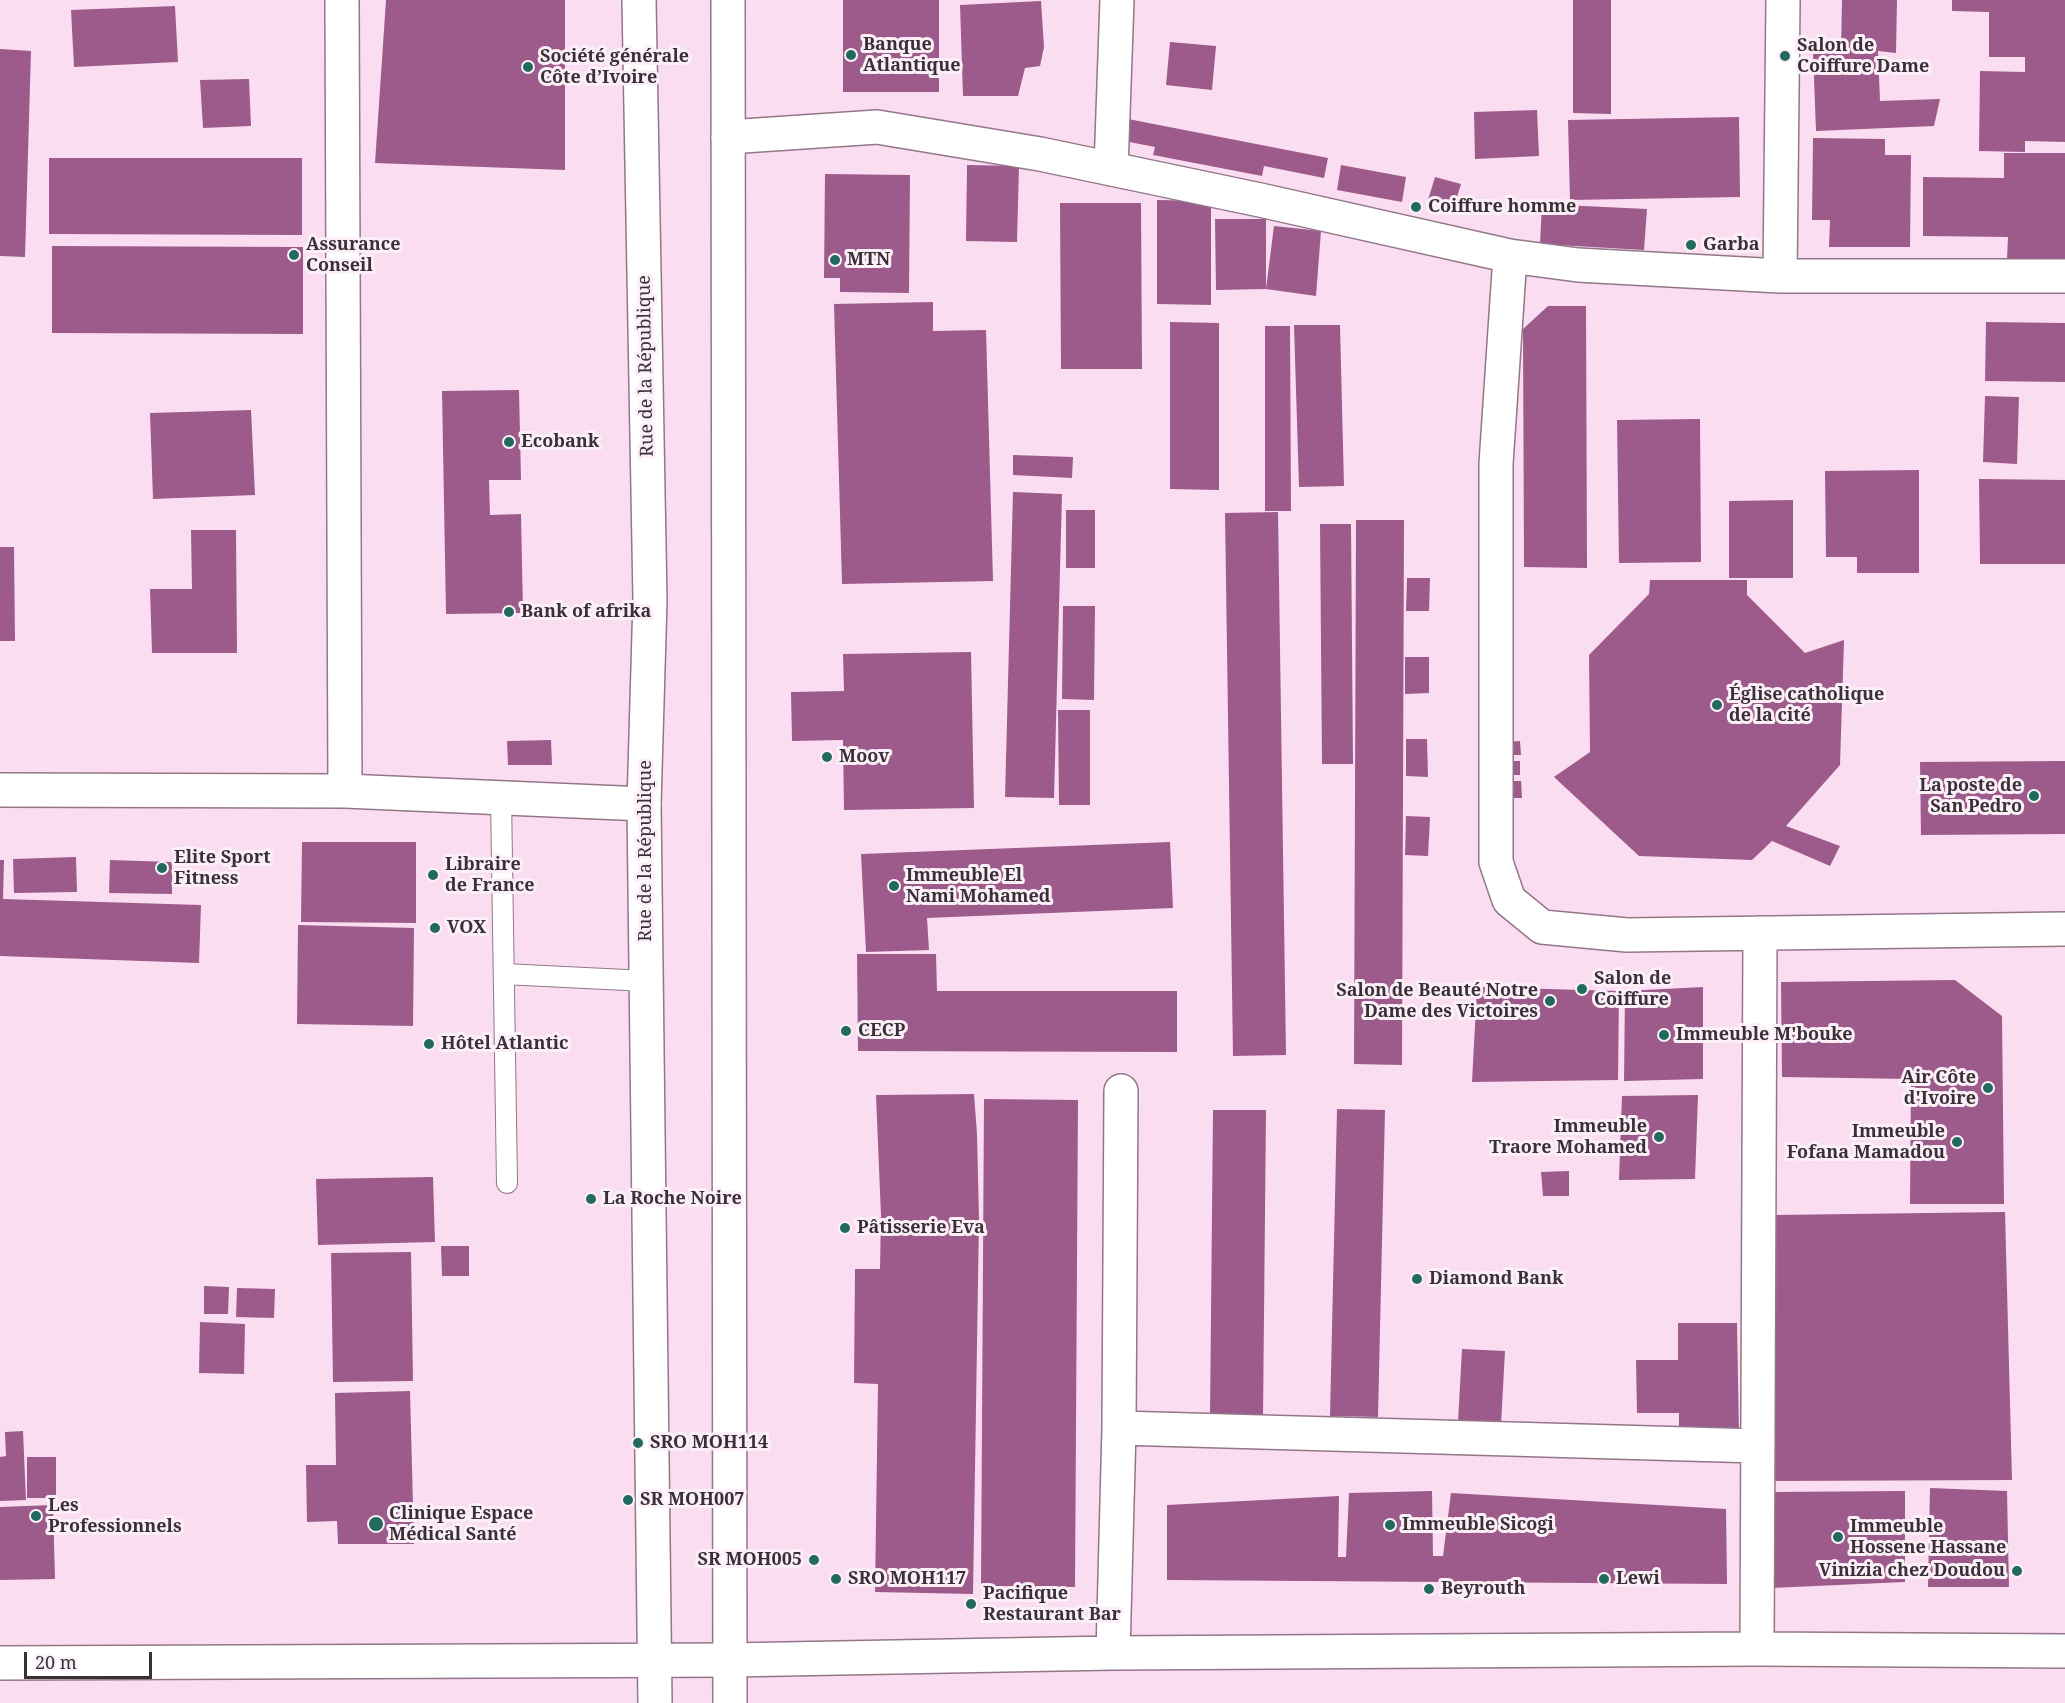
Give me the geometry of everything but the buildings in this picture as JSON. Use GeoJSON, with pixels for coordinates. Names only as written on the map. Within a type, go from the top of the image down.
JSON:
{"type":"FeatureCollection","features":[{"type":"Feature","properties":{"kind":"street"},"geometry":{"type":"LineString","coordinates":[[342,0],[345,791]]}},
{"type":"Feature","properties":{"kind":"street","name":"Rue de la République"},"geometry":{"type":"LineString","coordinates":[[639,0],[650,600],[644,804],[655,1703]]}},
{"type":"Feature","properties":{"kind":"street"},"geometry":{"type":"LineString","coordinates":[[728,0],[730,1703]]}},
{"type":"Feature","properties":{"kind":"street"},"geometry":{"type":"LineString","coordinates":[[1111,169],[1117,0]]}},
{"type":"Feature","properties":{"kind":"street"},"geometry":{"type":"LineString","coordinates":[[1780,276],[1783,0]]}},
{"type":"Feature","properties":{"kind":"street"},"geometry":{"type":"LineString","coordinates":[[728,137],[877,127],[1040,154],[1510,256],[1578,265],[1780,276],[2065,276]]}},
{"type":"Feature","properties":{"kind":"street"},"geometry":{"type":"LineString","coordinates":[[1510,256],[1496,464],[1496,862],[1509,900],[1542,927],[1627,935],[2065,928]]}},
{"type":"Feature","properties":{"kind":"street"},"geometry":{"type":"LineString","coordinates":[[0,790],[345,791],[644,804]]}},
{"type":"Feature","properties":{"kind":"street"},"geometry":{"type":"LineString","coordinates":[[1757,1649],[1760,933]]}},
{"type":"Feature","properties":{"kind":"street"},"geometry":{"type":"LineString","coordinates":[[1113,1653],[1119,1428],[1121,1091]]}},
{"type":"Feature","properties":{"kind":"street"},"geometry":{"type":"LineString","coordinates":[[1119,1428],[1758,1446]]}},
{"type":"Feature","properties":{"kind":"street"},"geometry":{"type":"LineString","coordinates":[[0,1663],[730,1660],[1113,1653],[1757,1649],[2065,1651]]}},
{"type":"Feature","properties":{"kind":"lane"},"geometry":{"type":"LineString","coordinates":[[501,797],[507,1183]]}},
{"type":"Feature","properties":{"kind":"lane"},"geometry":{"type":"LineString","coordinates":[[504,974],[646,981]]}},
{"type":"Feature","properties":{"kind":"place","name":"Banque Atlantique"},"geometry":{"type":"Point","coordinates":[851,55]}},
{"type":"Feature","properties":{"kind":"place","name":"Salon de Coiffure Dame"},"geometry":{"type":"Point","coordinates":[1785,56]}},
{"type":"Feature","properties":{"kind":"place","name":"Société générale Côte d’Ivoire"},"geometry":{"type":"Point","coordinates":[528,67]}},
{"type":"Feature","properties":{"kind":"place","name":"Coiffure homme"},"geometry":{"type":"Point","coordinates":[1416,207]}},
{"type":"Feature","properties":{"kind":"place","name":"Garba"},"geometry":{"type":"Point","coordinates":[1691,245]}},
{"type":"Feature","properties":{"kind":"place","name":"Assurance Conseil"},"geometry":{"type":"Point","coordinates":[294,255]}},
{"type":"Feature","properties":{"kind":"place","name":"MTN"},"geometry":{"type":"Point","coordinates":[835,260]}},
{"type":"Feature","properties":{"kind":"place","name":"Ecobank"},"geometry":{"type":"Point","coordinates":[509,442]}},
{"type":"Feature","properties":{"kind":"place","name":"Bank of afrika"},"geometry":{"type":"Point","coordinates":[509,612]}},
{"type":"Feature","properties":{"kind":"place","name":"Église catholique de la cité"},"geometry":{"type":"Point","coordinates":[1717,705]}},
{"type":"Feature","properties":{"kind":"place","name":"Moov"},"geometry":{"type":"Point","coordinates":[827,757]}},
{"type":"Feature","properties":{"kind":"place","name":"La poste de San Pedro"},"geometry":{"type":"Point","coordinates":[2034,796]}},
{"type":"Feature","properties":{"kind":"place","name":"Elite Sport Fitness"},"geometry":{"type":"Point","coordinates":[162,868]}},
{"type":"Feature","properties":{"kind":"place","name":"Libraire de France"},"geometry":{"type":"Point","coordinates":[433,875]}},
{"type":"Feature","properties":{"kind":"place","name":"Immeuble El Nami Mohamed"},"geometry":{"type":"Point","coordinates":[894,886]}},
{"type":"Feature","properties":{"kind":"place","name":"VOX"},"geometry":{"type":"Point","coordinates":[435,928]}},
{"type":"Feature","properties":{"kind":"place","name":"Salon de Coiffure"},"geometry":{"type":"Point","coordinates":[1582,989]}},
{"type":"Feature","properties":{"kind":"place","name":"Salon de Beauté Notre Dame des Victoires"},"geometry":{"type":"Point","coordinates":[1550,1001]}},
{"type":"Feature","properties":{"kind":"place","name":"CECP"},"geometry":{"type":"Point","coordinates":[846,1031]}},
{"type":"Feature","properties":{"kind":"place","name":"Immeuble M'bouke"},"geometry":{"type":"Point","coordinates":[1664,1035]}},
{"type":"Feature","properties":{"kind":"place","name":"Hôtel Atlantic"},"geometry":{"type":"Point","coordinates":[429,1044]}},
{"type":"Feature","properties":{"kind":"place","name":"Air Côte d'Ivoire"},"geometry":{"type":"Point","coordinates":[1988,1088]}},
{"type":"Feature","properties":{"kind":"place","name":"Immeuble Traore Mohamed"},"geometry":{"type":"Point","coordinates":[1659,1137]}},
{"type":"Feature","properties":{"kind":"place","name":"Immeuble Fofana Mamadou"},"geometry":{"type":"Point","coordinates":[1957,1142]}},
{"type":"Feature","properties":{"kind":"place","name":"La Roche Noire"},"geometry":{"type":"Point","coordinates":[591,1199]}},
{"type":"Feature","properties":{"kind":"place","name":"Pâtisserie Eva"},"geometry":{"type":"Point","coordinates":[845,1228]}},
{"type":"Feature","properties":{"kind":"place","name":"Diamond Bank"},"geometry":{"type":"Point","coordinates":[1417,1279]}},
{"type":"Feature","properties":{"kind":"place","name":"SRO MOH114"},"geometry":{"type":"Point","coordinates":[638,1443]}},
{"type":"Feature","properties":{"kind":"place","name":"SR MOH007"},"geometry":{"type":"Point","coordinates":[628,1500]}},
{"type":"Feature","properties":{"kind":"place","name":"Les Professionnels"},"geometry":{"type":"Point","coordinates":[36,1516]}},
{"type":"Feature","properties":{"kind":"place","name":"Clinique Espace Médical Santé"},"geometry":{"type":"Point","coordinates":[376,1524]}},
{"type":"Feature","properties":{"kind":"place","name":"Immeuble Sicogi"},"geometry":{"type":"Point","coordinates":[1390,1525]}},
{"type":"Feature","properties":{"kind":"place","name":"Immeuble Hossene Hassane"},"geometry":{"type":"Point","coordinates":[1838,1537]}},
{"type":"Feature","properties":{"kind":"place","name":"SR MOH005"},"geometry":{"type":"Point","coordinates":[814,1560]}},
{"type":"Feature","properties":{"kind":"place","name":"Vinizia chez Doudou"},"geometry":{"type":"Point","coordinates":[2017,1571]}},
{"type":"Feature","properties":{"kind":"place","name":"SRO MOH117"},"geometry":{"type":"Point","coordinates":[836,1579]}},
{"type":"Feature","properties":{"kind":"place","name":"Lewi"},"geometry":{"type":"Point","coordinates":[1604,1579]}},
{"type":"Feature","properties":{"kind":"place","name":"Beyrouth"},"geometry":{"type":"Point","coordinates":[1429,1589]}},
{"type":"Feature","properties":{"kind":"place","name":"Pacifique Restaurant Bar"},"geometry":{"type":"Point","coordinates":[971,1604]}}]}
